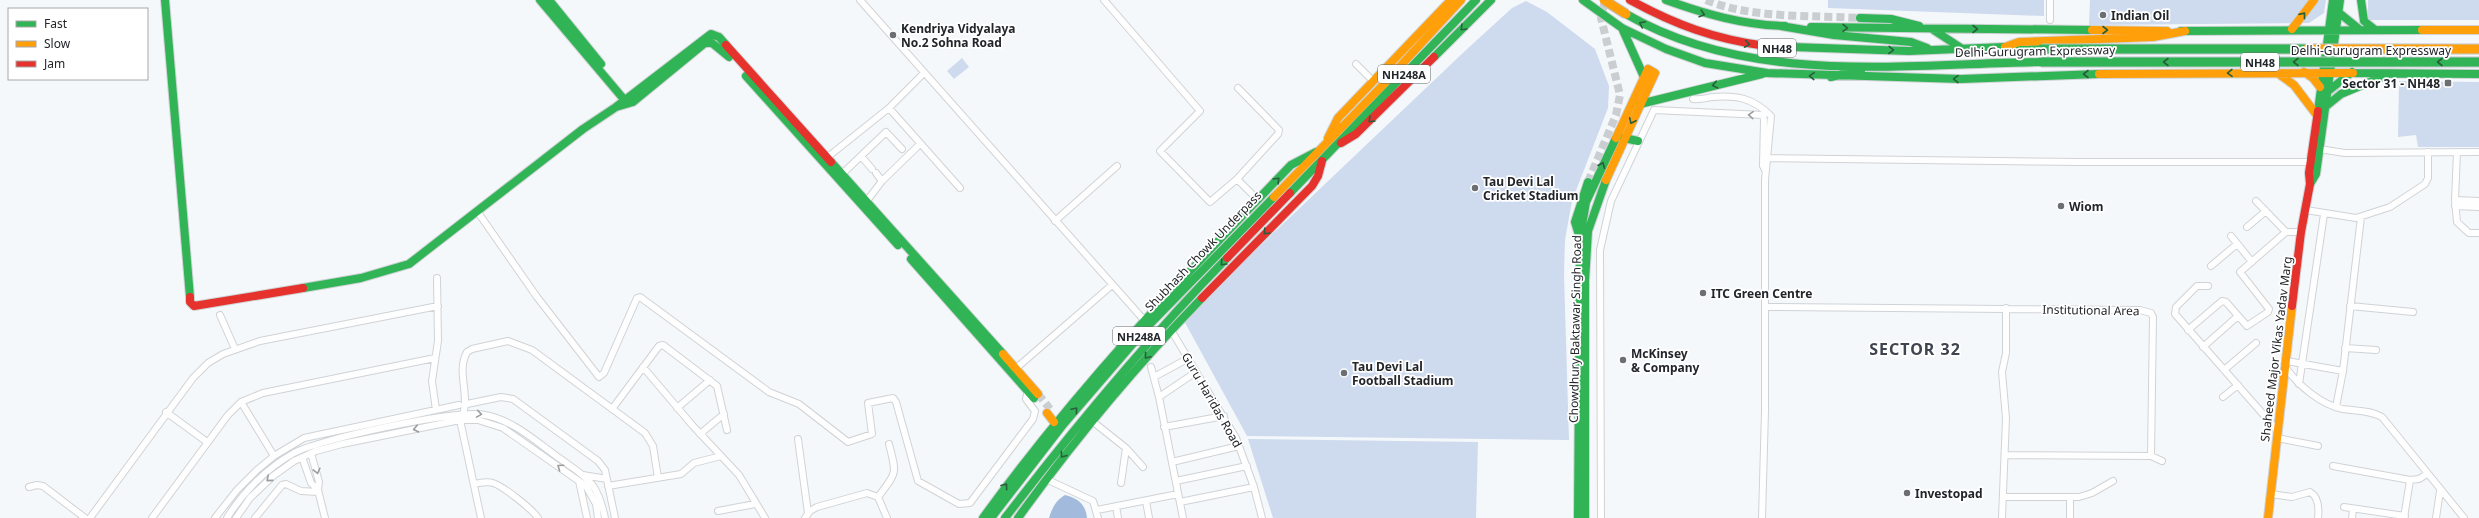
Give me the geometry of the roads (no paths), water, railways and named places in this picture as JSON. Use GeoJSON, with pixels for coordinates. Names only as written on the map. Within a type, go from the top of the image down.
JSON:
{"type":"FeatureCollection","features":[{"type":"Feature","properties":{"kind":"main road"},"geometry":{"type":"LineString","coordinates":[[165,0],[190,302],[196,307],[403,268],[583,129],[616,107],[628,101],[708,34],[715,34],[839,176],[1014,370]]}},
{"type":"Feature","properties":{"kind":"main road"},"geometry":{"type":"LineString","coordinates":[[540,0],[628,101]]}},
{"type":"Feature","properties":{"kind":"main road"},"geometry":{"type":"LineString","coordinates":[[548,0],[628,101]]}},
{"type":"Feature","properties":{"kind":"main road"},"geometry":{"type":"LineString","coordinates":[[1329,145],[1338,118],[1451,0]]}},
{"type":"Feature","properties":{"kind":"main road","name":"NH248A"},"geometry":{"type":"LineString","coordinates":[[1320,155],[1461,0]]}},
{"type":"Feature","properties":{"kind":"main road","name":"NH248A"},"geometry":{"type":"LineString","coordinates":[[1329,145],[1476,0]]}},
{"type":"Feature","properties":{"kind":"main road"},"geometry":{"type":"LineString","coordinates":[[1329,145],[1356,134],[1491,0]]}},
{"type":"Feature","properties":{"kind":"main road"},"geometry":{"type":"LineString","coordinates":[[1583,0],[1622,28],[1666,49],[1705,63],[1767,73],[1832,77],[1961,79],[2060,74],[2276,72],[2479,74]]}},
{"type":"Feature","properties":{"kind":"main road","name":"Delhi-Gurugram Expressway"},"geometry":{"type":"LineString","coordinates":[[1604,0],[1665,35],[1707,49],[1738,56],[1770,60],[1871,68],[1988,62],[2479,62]]}},
{"type":"Feature","properties":{"kind":"main road"},"geometry":{"type":"LineString","coordinates":[[1666,0],[1703,14],[1724,19],[1781,26],[1834,35],[1911,42],[1929,49]]}},
{"type":"Feature","properties":{"kind":"main road"},"geometry":{"type":"LineString","coordinates":[[2292,29],[2314,0]]}},
{"type":"Feature","properties":{"kind":"main road","name":"Shaheed Major Vikas Yadav Marg"},"geometry":{"type":"LineString","coordinates":[[2333,0],[2335,12]]}},
{"type":"Feature","properties":{"kind":"main road","name":"Shaheed Major Vikas Yadav Marg"},"geometry":{"type":"LineString","coordinates":[[2268,518],[2301,232],[2310,184],[2310,162],[2316,114],[2323,90],[2335,12],[2340,0]]}},
{"type":"Feature","properties":{"kind":"main road"},"geometry":{"type":"LineString","coordinates":[[2361,0],[2364,21],[2375,30]]}},
{"type":"Feature","properties":{"kind":"main road","name":"Delhi-Gurugram Expressway"},"geometry":{"type":"LineString","coordinates":[[1631,1],[1677,23],[1727,41],[1742,44],[1806,49],[1909,51],[2004,47],[2019,50],[2479,49]]}},
{"type":"Feature","properties":{"kind":"main road"},"geometry":{"type":"LineString","coordinates":[[2314,29],[2325,22],[2335,12],[2360,30]]}},
{"type":"Feature","properties":{"kind":"main road"},"geometry":{"type":"LineString","coordinates":[[1860,18],[1895,20],[1932,29],[1961,48]]}},
{"type":"Feature","properties":{"kind":"main road"},"geometry":{"type":"LineString","coordinates":[[1781,26],[2185,31],[2292,29],[2479,30]]}},
{"type":"Feature","properties":{"kind":"main road"},"geometry":{"type":"LineString","coordinates":[[1622,28],[1644,77]]}},
{"type":"Feature","properties":{"kind":"main road"},"geometry":{"type":"LineString","coordinates":[[2004,47],[2019,42],[2153,37],[2185,31]]}},
{"type":"Feature","properties":{"kind":"main road"},"geometry":{"type":"LineString","coordinates":[[1832,77],[1871,68]]}},
{"type":"Feature","properties":{"kind":"main road","name":"Chowdhury Baktawar Singh Road"},"geometry":{"type":"LineString","coordinates":[[1578,518],[1580,237],[1586,202],[1648,69],[1655,73],[1598,195],[1588,231],[1585,281],[1585,518]]}},
{"type":"Feature","properties":{"kind":"main road"},"geometry":{"type":"LineString","coordinates":[[2276,72],[2294,85],[2316,114]]}},
{"type":"Feature","properties":{"kind":"main road"},"geometry":{"type":"LineString","coordinates":[[2304,72],[2313,78],[2323,90],[2352,72]]}},
{"type":"Feature","properties":{"kind":"main road"},"geometry":{"type":"LineString","coordinates":[[1640,104],[1767,73]]}},
{"type":"Feature","properties":{"kind":"main road"},"geometry":{"type":"LineString","coordinates":[[2325,107],[2341,94],[2391,73]]}},
{"type":"Feature","properties":{"kind":"main road","name":"Shaheed Major Vikas Yadav Marg"},"geometry":{"type":"LineString","coordinates":[[2310,184],[2316,174],[2318,149],[2325,107],[2323,90]]}},
{"type":"Feature","properties":{"kind":"main road"},"geometry":{"type":"LineString","coordinates":[[1624,138],[1638,141]]}},
{"type":"Feature","properties":{"kind":"main road"},"geometry":{"type":"LineString","coordinates":[[983,518],[1056,420],[1098,369],[1296,161],[1320,155],[1318,176],[1312,186],[1171,330],[1092,421],[1046,479],[1018,518]]}},
{"type":"Feature","properties":{"kind":"main road","name":"Shubhash Chowk Underpass"},"geometry":{"type":"LineString","coordinates":[[991,518],[1062,426],[1148,325],[1320,155]]}},
{"type":"Feature","properties":{"kind":"main road","name":"Shubhash Chowk Underpass"},"geometry":{"type":"LineString","coordinates":[[1005,518],[1071,432],[1166,321],[1320,155]]}},
{"type":"Feature","properties":{"kind":"main road"},"geometry":{"type":"LineString","coordinates":[[839,176],[866,202],[1014,370],[1033,394]]}},
{"type":"Feature","properties":{"kind":"main road"},"geometry":{"type":"LineString","coordinates":[[1580,237],[1575,222],[1588,182]]}},
{"type":"Feature","properties":{"kind":"main road"},"geometry":{"type":"LineString","coordinates":[[1049,411],[1056,420]]}},
{"type":"Feature","properties":{"kind":"street"},"geometry":{"type":"LineString","coordinates":[[860,0],[1144,320]]}},
{"type":"Feature","properties":{"kind":"street"},"geometry":{"type":"LineString","coordinates":[[1104,0],[1200,111],[1162,147],[1160,151],[1162,155],[1210,202],[1214,201],[1237,179],[1278,134],[1279,130],[1238,88]]}},
{"type":"Feature","properties":{"kind":"street"},"geometry":{"type":"LineString","coordinates":[[2050,0],[2050,20]]}},
{"type":"Feature","properties":{"kind":"street"},"geometry":{"type":"LineString","coordinates":[[1356,64],[1374,82]]}},
{"type":"Feature","properties":{"kind":"street"},"geometry":{"type":"LineString","coordinates":[[825,159],[888,108],[924,73]]}},
{"type":"Feature","properties":{"kind":"street"},"geometry":{"type":"LineString","coordinates":[[1686,92],[1693,99],[1701,112]]}},
{"type":"Feature","properties":{"kind":"street"},"geometry":{"type":"LineString","coordinates":[[1693,99],[1730,97],[1743,98],[1759,104],[1771,116],[1766,159],[1763,166],[1765,170],[1765,307],[1762,518]]}},
{"type":"Feature","properties":{"kind":"street"},"geometry":{"type":"LineString","coordinates":[[888,108],[960,188]]}},
{"type":"Feature","properties":{"kind":"street"},"geometry":{"type":"LineString","coordinates":[[1601,518],[1600,250],[1611,200],[1638,141],[1654,110],[1763,115],[1766,159]]}},
{"type":"Feature","properties":{"kind":"street"},"geometry":{"type":"LineString","coordinates":[[839,176],[886,132],[902,149]]}},
{"type":"Feature","properties":{"kind":"street"},"geometry":{"type":"LineString","coordinates":[[866,202],[882,181],[920,144]]}},
{"type":"Feature","properties":{"kind":"street"},"geometry":{"type":"LineString","coordinates":[[2318,149],[2344,153],[2479,152]]}},
{"type":"Feature","properties":{"kind":"street"},"geometry":{"type":"LineString","coordinates":[[2306,210],[2324,214],[2361,217],[2390,207],[2425,184],[2428,178],[2428,152]]}},
{"type":"Feature","properties":{"kind":"street"},"geometry":{"type":"LineString","coordinates":[[2457,152],[2455,203],[2457,222],[2462,229],[2469,233],[2479,233]]}},
{"type":"Feature","properties":{"kind":"street"},"geometry":{"type":"LineString","coordinates":[[861,156],[882,181]]}},
{"type":"Feature","properties":{"kind":"street"},"geometry":{"type":"LineString","coordinates":[[1766,159],[2310,162]]}},
{"type":"Feature","properties":{"kind":"street"},"geometry":{"type":"LineString","coordinates":[[1055,221],[1117,166]]}},
{"type":"Feature","properties":{"kind":"street"},"geometry":{"type":"LineString","coordinates":[[1237,179],[1258,200]]}},
{"type":"Feature","properties":{"kind":"street"},"geometry":{"type":"LineString","coordinates":[[2256,201],[2286,232]]}},
{"type":"Feature","properties":{"kind":"street"},"geometry":{"type":"LineString","coordinates":[[2455,203],[2479,201]]}},
{"type":"Feature","properties":{"kind":"street"},"geometry":{"type":"LineString","coordinates":[[2455,203],[2479,207]]}},
{"type":"Feature","properties":{"kind":"street"},"geometry":{"type":"LineString","coordinates":[[477,211],[545,308],[598,376],[604,374],[637,298],[640,297],[769,392],[799,404],[848,442],[872,434],[868,403],[893,398],[896,402],[918,481],[959,504],[970,503],[1033,420],[1035,411],[1026,399],[1033,394]]}},
{"type":"Feature","properties":{"kind":"street"},"geometry":{"type":"LineString","coordinates":[[2247,227],[2266,211]]}},
{"type":"Feature","properties":{"kind":"street"},"geometry":{"type":"LineString","coordinates":[[2299,384],[2304,364],[2324,214]]}},
{"type":"Feature","properties":{"kind":"street"},"geometry":{"type":"LineString","coordinates":[[2336,407],[2343,371],[2361,217]]}},
{"type":"Feature","properties":{"kind":"street"},"geometry":{"type":"LineString","coordinates":[[2188,330],[2222,301],[2226,302],[2247,326],[2269,310],[2240,274],[2240,271],[2286,232],[2301,232]]}},
{"type":"Feature","properties":{"kind":"street"},"geometry":{"type":"LineString","coordinates":[[2231,236],[2252,262]]}},
{"type":"Feature","properties":{"kind":"street"},"geometry":{"type":"LineString","coordinates":[[2211,266],[2237,244]]}},
{"type":"Feature","properties":{"kind":"street"},"geometry":{"type":"LineString","coordinates":[[437,278],[438,306],[432,381],[438,421]]}},
{"type":"Feature","properties":{"kind":"street"},"geometry":{"type":"LineString","coordinates":[[1014,370],[1112,285]]}},
{"type":"Feature","properties":{"kind":"street"},"geometry":{"type":"LineString","coordinates":[[2208,286],[2198,286],[2174,310],[2188,330],[2238,385],[2277,434],[2318,446]]}},
{"type":"Feature","properties":{"kind":"street"},"geometry":{"type":"LineString","coordinates":[[90,518],[166,412],[200,370],[208,363],[235,349],[260,341],[438,306]]}},
{"type":"Feature","properties":{"kind":"street"},"geometry":{"type":"LineString","coordinates":[[2350,306],[2413,312]]}},
{"type":"Feature","properties":{"kind":"street","name":"Institutional Area"},"geometry":{"type":"LineString","coordinates":[[1765,307],[2140,310],[2151,313],[2153,317],[2151,456]]}},
{"type":"Feature","properties":{"kind":"street"},"geometry":{"type":"LineString","coordinates":[[2002,518],[2005,455],[2002,372],[2006,353],[2006,308]]}},
{"type":"Feature","properties":{"kind":"street"},"geometry":{"type":"LineString","coordinates":[[220,315],[235,349]]}},
{"type":"Feature","properties":{"kind":"street"},"geometry":{"type":"LineString","coordinates":[[2203,346],[2238,316]]}},
{"type":"Feature","properties":{"kind":"street","name":"Guru Haridas Road"},"geometry":{"type":"LineString","coordinates":[[1171,330],[1224,416],[1239,446],[1254,487],[1262,518]]}},
{"type":"Feature","properties":{"kind":"street"},"geometry":{"type":"LineString","coordinates":[[464,414],[467,404],[462,384],[467,352],[472,349],[508,341],[532,350],[638,428],[650,440],[658,478]]}},
{"type":"Feature","properties":{"kind":"street"},"geometry":{"type":"LineString","coordinates":[[2224,370],[2256,343]]}},
{"type":"Feature","properties":{"kind":"street"},"geometry":{"type":"LineString","coordinates":[[612,409],[659,346],[663,345],[710,380],[720,392],[727,430]]}},
{"type":"Feature","properties":{"kind":"street"},"geometry":{"type":"LineString","coordinates":[[2345,348],[2376,350]]}},
{"type":"Feature","properties":{"kind":"street"},"geometry":{"type":"LineString","coordinates":[[152,518],[207,442],[228,415],[242,402],[263,393],[435,358]]}},
{"type":"Feature","properties":{"kind":"street"},"geometry":{"type":"LineString","coordinates":[[1154,377],[1189,358]]}},
{"type":"Feature","properties":{"kind":"street"},"geometry":{"type":"LineString","coordinates":[[2286,364],[2304,364],[2343,371]]}},
{"type":"Feature","properties":{"kind":"street"},"geometry":{"type":"LineString","coordinates":[[2286,364],[2299,384],[2336,407],[2370,412],[2382,417],[2440,491],[2464,518]]}},
{"type":"Feature","properties":{"kind":"street"},"geometry":{"type":"LineString","coordinates":[[643,367],[700,434],[739,475],[755,504],[765,518]]}},
{"type":"Feature","properties":{"kind":"street"},"geometry":{"type":"LineString","coordinates":[[1151,367],[1160,397],[1164,427],[1183,518]]}},
{"type":"Feature","properties":{"kind":"street"},"geometry":{"type":"LineString","coordinates":[[1160,397],[1196,372]]}},
{"type":"Feature","properties":{"kind":"street"},"geometry":{"type":"LineString","coordinates":[[677,408],[710,380]]}},
{"type":"Feature","properties":{"kind":"street"},"geometry":{"type":"LineString","coordinates":[[2223,398],[2238,385]]}},
{"type":"Feature","properties":{"kind":"street"},"geometry":{"type":"LineString","coordinates":[[467,404],[501,397],[513,399],[598,461],[604,467],[615,518]]}},
{"type":"Feature","properties":{"kind":"street"},"geometry":{"type":"LineString","coordinates":[[242,402],[281,466]]}},
{"type":"Feature","properties":{"kind":"street"},"geometry":{"type":"LineString","coordinates":[[215,518],[237,490],[274,456],[304,438],[320,433],[459,405]]}},
{"type":"Feature","properties":{"kind":"street"},"geometry":{"type":"LineString","coordinates":[[166,412],[207,442]]}},
{"type":"Feature","properties":{"kind":"street"},"geometry":{"type":"LineString","coordinates":[[236,518],[261,487],[281,466],[307,455],[342,444],[464,414],[485,415],[513,425],[598,492],[605,518]]}},
{"type":"Feature","properties":{"kind":"street"},"geometry":{"type":"LineString","coordinates":[[700,434],[724,414]]}},
{"type":"Feature","properties":{"kind":"street"},"geometry":{"type":"LineString","coordinates":[[1164,427],[1224,416]]}},
{"type":"Feature","properties":{"kind":"street"},"geometry":{"type":"LineString","coordinates":[[460,420],[481,518]]}},
{"type":"Feature","properties":{"kind":"street"},"geometry":{"type":"LineString","coordinates":[[227,518],[254,484],[305,448],[438,421],[478,420],[503,428],[581,478],[591,492],[598,518]]}},
{"type":"Feature","properties":{"kind":"street"},"geometry":{"type":"LineString","coordinates":[[1092,421],[1126,448],[1143,467]]}},
{"type":"Feature","properties":{"kind":"street"},"geometry":{"type":"LineString","coordinates":[[798,439],[807,516]]}},
{"type":"Feature","properties":{"kind":"street"},"geometry":{"type":"LineString","coordinates":[[878,496],[894,476],[895,470],[889,444]]}},
{"type":"Feature","properties":{"kind":"street"},"geometry":{"type":"LineString","coordinates":[[1172,462],[1239,446]]}},
{"type":"Feature","properties":{"kind":"street"},"geometry":{"type":"LineString","coordinates":[[305,448],[311,483],[318,491]]}},
{"type":"Feature","properties":{"kind":"street"},"geometry":{"type":"LineString","coordinates":[[1121,482],[1126,448]]}},
{"type":"Feature","properties":{"kind":"street"},"geometry":{"type":"LineString","coordinates":[[307,455],[319,482],[318,491],[325,518]]}},
{"type":"Feature","properties":{"kind":"street"},"geometry":{"type":"LineString","coordinates":[[2005,455],[2151,456],[2162,461]]}},
{"type":"Feature","properties":{"kind":"street"},"geometry":{"type":"LineString","coordinates":[[581,478],[608,482],[658,478],[681,474],[694,463],[721,456]]}},
{"type":"Feature","properties":{"kind":"street"},"geometry":{"type":"LineString","coordinates":[[1176,481],[1247,466]]}},
{"type":"Feature","properties":{"kind":"street"},"geometry":{"type":"LineString","coordinates":[[2333,466],[2410,480],[2419,479],[2427,474]]}},
{"type":"Feature","properties":{"kind":"street"},"geometry":{"type":"LineString","coordinates":[[581,478],[587,518]]}},
{"type":"Feature","properties":{"kind":"street"},"geometry":{"type":"LineString","coordinates":[[1046,479],[1089,498],[1096,504],[1098,518]]}},
{"type":"Feature","properties":{"kind":"street"},"geometry":{"type":"LineString","coordinates":[[2344,507],[2373,515],[2405,517],[2410,480]]}},
{"type":"Feature","properties":{"kind":"street"},"geometry":{"type":"LineString","coordinates":[[2004,497],[2086,496],[2113,481]]}},
{"type":"Feature","properties":{"kind":"street"},"geometry":{"type":"LineString","coordinates":[[474,484],[488,482],[497,485],[531,510],[538,518]]}},
{"type":"Feature","properties":{"kind":"street"},"geometry":{"type":"LineString","coordinates":[[255,518],[282,485],[286,484],[301,491],[318,491]]}},
{"type":"Feature","properties":{"kind":"street"},"geometry":{"type":"LineString","coordinates":[[29,487],[38,485],[44,486],[85,518]]}},
{"type":"Feature","properties":{"kind":"street"},"geometry":{"type":"LineString","coordinates":[[1180,502],[1254,487]]}},
{"type":"Feature","properties":{"kind":"street"},"geometry":{"type":"LineString","coordinates":[[2436,518],[2440,491]]}},
{"type":"Feature","properties":{"kind":"street"},"geometry":{"type":"LineString","coordinates":[[2271,494],[2292,497],[2310,492],[2314,494],[2319,508],[2318,518]]}},
{"type":"Feature","properties":{"kind":"street"},"geometry":{"type":"LineString","coordinates":[[807,516],[817,507],[867,493],[878,496]]}},
{"type":"Feature","properties":{"kind":"street"},"geometry":{"type":"LineString","coordinates":[[1097,510],[1178,494]]}},
{"type":"Feature","properties":{"kind":"street"},"geometry":{"type":"LineString","coordinates":[[878,496],[887,518]]}},
{"type":"Feature","properties":{"kind":"street"},"geometry":{"type":"LineString","coordinates":[[2070,497],[2070,518]]}},
{"type":"Feature","properties":{"kind":"street"},"geometry":{"type":"LineString","coordinates":[[1146,501],[1149,518]]}},
{"type":"Feature","properties":{"kind":"street"},"geometry":{"type":"LineString","coordinates":[[718,511],[755,504]]}},
{"type":"Feature","properties":{"kind":"street"},"geometry":{"type":"LineString","coordinates":[[1116,506],[1118,518]]}},
{"type":"Feature","properties":{"kind":"street"},"geometry":{"type":"LineString","coordinates":[[2352,518],[2353,509]]}},
{"type":"Feature","properties":{"kind":"water"},"geometry":{"type":"Polygon","coordinates":[[[1065,495],[1074,498],[1083,506],[1087,518],[1049,518],[1059,499],[1065,495]]]}},
{"type":"Feature","properties":{"kind":"tunnel"},"geometry":{"type":"LineString","coordinates":[[1588,182],[1616,115],[1620,95],[1601,18],[1605,0]]}},
{"type":"Feature","properties":{"kind":"tunnel"},"geometry":{"type":"LineString","coordinates":[[1706,0],[1724,6],[1762,13],[1860,18]]}},
{"type":"Feature","properties":{"kind":"tunnel"},"geometry":{"type":"LineString","coordinates":[[1038,394],[1050,409]]}},
{"type":"Feature","properties":{"kind":"place","name":"Indian Oil"},"geometry":{"type":"Point","coordinates":[2103,15]}},
{"type":"Feature","properties":{"kind":"place","name":"Kendriya Vidyalaya No.2 Sohna Road"},"geometry":{"type":"Point","coordinates":[893,35]}},
{"type":"Feature","properties":{"kind":"place","name":"Sector 31 - NH48"},"geometry":{"type":"Point","coordinates":[2448,83]}},
{"type":"Feature","properties":{"kind":"place","name":"Tau Devi Lal Cricket Stadium"},"geometry":{"type":"Point","coordinates":[1475,188]}},
{"type":"Feature","properties":{"kind":"place","name":"Wiom"},"geometry":{"type":"Point","coordinates":[2061,206]}},
{"type":"Feature","properties":{"kind":"place","name":"ITC Green Centre"},"geometry":{"type":"Point","coordinates":[1703,293]}},
{"type":"Feature","properties":{"kind":"place","name":"McKinsey & Company"},"geometry":{"type":"Point","coordinates":[1623,360]}},
{"type":"Feature","properties":{"kind":"place","name":"Tau Devi Lal Football Stadium"},"geometry":{"type":"Point","coordinates":[1344,373]}},
{"type":"Feature","properties":{"kind":"place","name":"Investopad"},"geometry":{"type":"Point","coordinates":[1907,493]}},
{"type":"Feature","properties":{"kind":"district","name":"SECTOR 32"},"geometry":{"type":"Point","coordinates":[1915,349]}}]}
